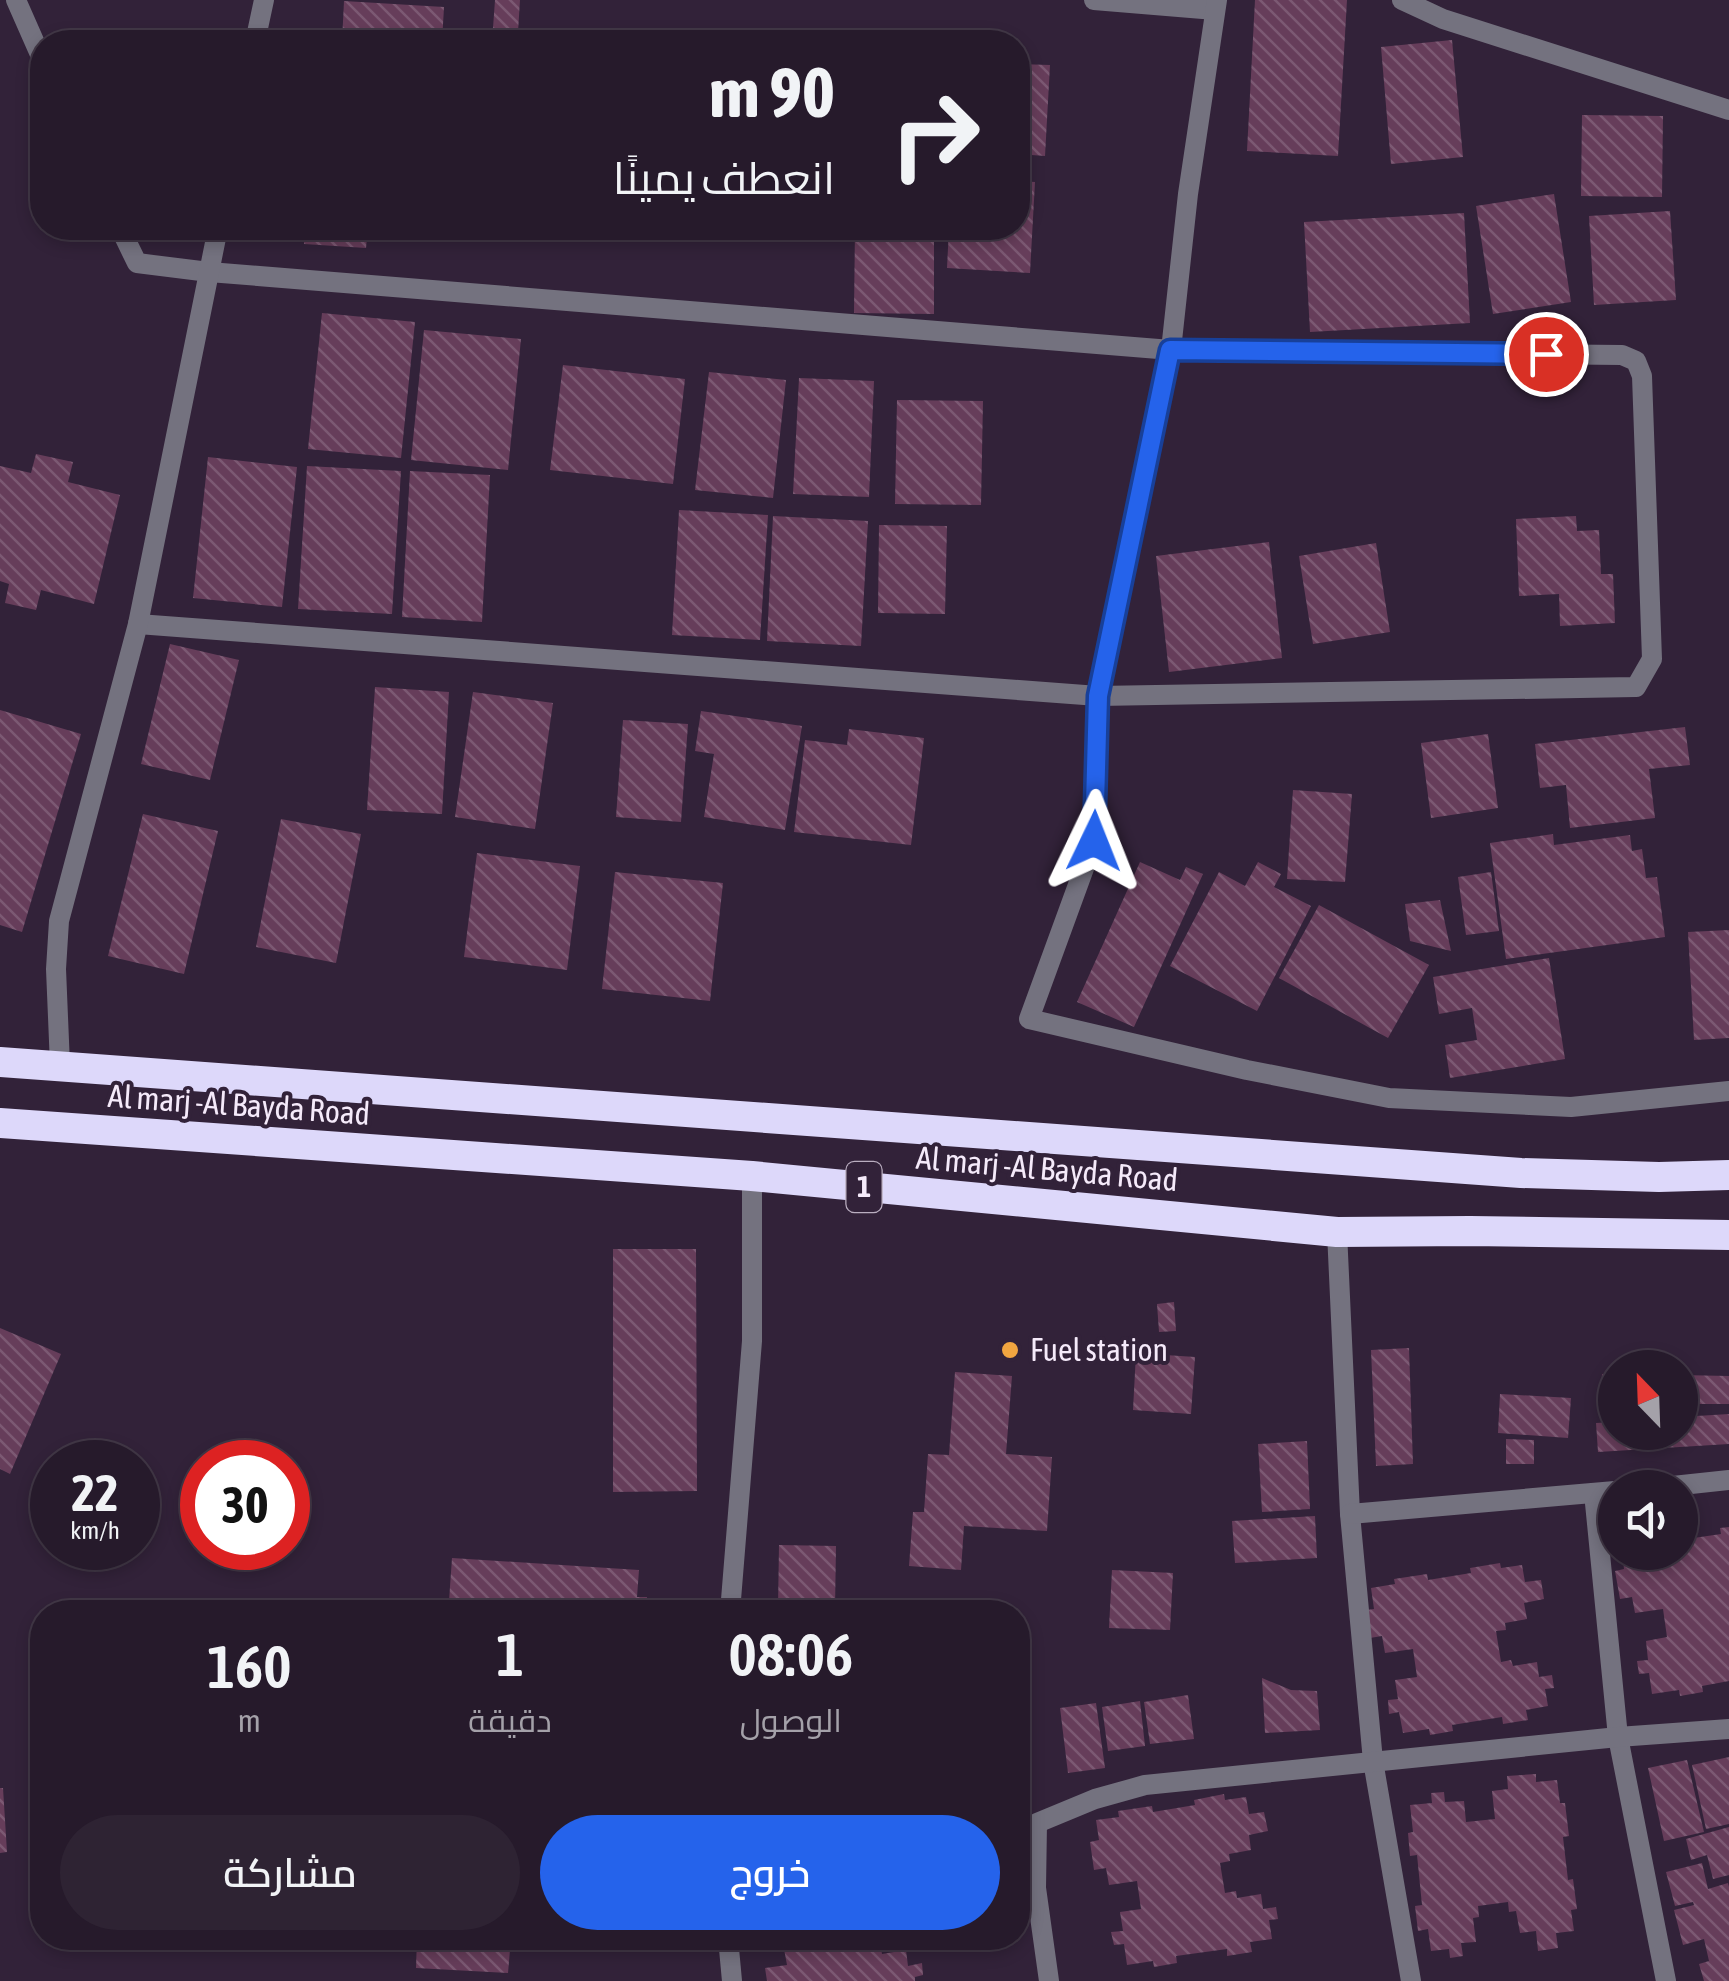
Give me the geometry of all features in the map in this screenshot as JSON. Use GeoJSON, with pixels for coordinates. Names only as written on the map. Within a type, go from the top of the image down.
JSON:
{"type":"FeatureCollection","features":[{"type":"Feature","properties":{"kind":"highway","name":"Al marj -Al Bayda Road"},"geometry":{"type":"LineString","coordinates":[[0,1062],[1521,1173],[1729,1175]]}},
{"type":"Feature","properties":{"kind":"highway","name":"Al marj -Al Bayda Road"},"geometry":{"type":"LineString","coordinates":[[0,1123],[752,1176],[1337,1232],[1729,1236]]}},
{"type":"Feature","properties":{"kind":"street"},"geometry":{"type":"LineString","coordinates":[[16,0],[30,31]]}},
{"type":"Feature","properties":{"kind":"street"},"geometry":{"type":"LineString","coordinates":[[258,30],[264,0]]}},
{"type":"Feature","properties":{"kind":"street"},"geometry":{"type":"LineString","coordinates":[[1094,0],[1216,5],[1170,350],[1098,696],[1094,841],[1030,1019],[1247,1070],[1389,1098],[1571,1107],[1729,1090]]}},
{"type":"Feature","properties":{"kind":"street"},"geometry":{"type":"LineString","coordinates":[[1402,0],[1444,10],[1729,110]]}},
{"type":"Feature","properties":{"kind":"street"},"geometry":{"type":"LineString","coordinates":[[126,240],[137,263],[209,272],[1170,350],[1622,355],[1636,362],[1642,376],[1652,659],[1636,687],[1098,696],[138,624]]}},
{"type":"Feature","properties":{"kind":"street"},"geometry":{"type":"LineString","coordinates":[[60,1064],[56,969],[59,921],[138,624],[216,240]]}},
{"type":"Feature","properties":{"kind":"street"},"geometry":{"type":"LineString","coordinates":[[731,1600],[752,1341],[752,1176]]}},
{"type":"Feature","properties":{"kind":"street"},"geometry":{"type":"LineString","coordinates":[[1337,1232],[1350,1514],[1373,1761],[1410,1981]]}},
{"type":"Feature","properties":{"kind":"street"},"geometry":{"type":"LineString","coordinates":[[1698,1483],[1729,1480]]}},
{"type":"Feature","properties":{"kind":"street"},"geometry":{"type":"LineString","coordinates":[[1350,1514],[1598,1493]]}},
{"type":"Feature","properties":{"kind":"street"},"geometry":{"type":"LineString","coordinates":[[1608,1570],[1618,1738],[1666,1981]]}},
{"type":"Feature","properties":{"kind":"street"},"geometry":{"type":"LineString","coordinates":[[1048,1981],[1036,1888],[1036,1823],[1095,1799],[1145,1785],[1729,1729]]}},
{"type":"Feature","properties":{"kind":"street"},"geometry":{"type":"LineString","coordinates":[[729,1950],[732,1981]]}},
{"type":"Feature","properties":{"kind":"building"},"geometry":{"type":"Polygon","coordinates":[[[495,0],[520,0],[518,30],[493,30],[495,0]]]}},
{"type":"Feature","properties":{"kind":"building"},"geometry":{"type":"Polygon","coordinates":[[[1255,0],[1347,0],[1338,156],[1247,151],[1255,0]]]}},
{"type":"Feature","properties":{"kind":"building"},"geometry":{"type":"Polygon","coordinates":[[[344,1],[444,7],[443,30],[343,30],[344,1]]]}},
{"type":"Feature","properties":{"kind":"building"},"geometry":{"type":"Polygon","coordinates":[[[1452,40],[1463,157],[1391,164],[1381,47],[1452,40]]]}},
{"type":"Feature","properties":{"kind":"building"},"geometry":{"type":"Polygon","coordinates":[[[1030,64],[1050,65],[1045,156],[1030,155],[1030,64]]]}},
{"type":"Feature","properties":{"kind":"building"},"geometry":{"type":"Polygon","coordinates":[[[1582,115],[1663,116],[1662,197],[1581,196],[1582,115]]]}},
{"type":"Feature","properties":{"kind":"building"},"geometry":{"type":"Polygon","coordinates":[[[1030,182],[1035,182],[1030,273],[947,268],[948,240],[1030,240],[1030,182]]]}},
{"type":"Feature","properties":{"kind":"building"},"geometry":{"type":"Polygon","coordinates":[[[1554,194],[1571,302],[1493,314],[1476,206],[1554,194]]]}},
{"type":"Feature","properties":{"kind":"building"},"geometry":{"type":"Polygon","coordinates":[[[1670,211],[1676,300],[1594,305],[1589,216],[1670,211]]]}},
{"type":"Feature","properties":{"kind":"building"},"geometry":{"type":"Polygon","coordinates":[[[1464,213],[1470,323],[1310,332],[1304,222],[1464,213]]]}},
{"type":"Feature","properties":{"kind":"building"},"geometry":{"type":"Polygon","coordinates":[[[304,240],[367,240],[366,248],[304,244],[304,240]]]}},
{"type":"Feature","properties":{"kind":"building"},"geometry":{"type":"Polygon","coordinates":[[[855,240],[934,240],[934,314],[854,313],[855,240]]]}},
{"type":"Feature","properties":{"kind":"building"},"geometry":{"type":"Polygon","coordinates":[[[322,313],[415,322],[401,458],[308,449],[322,313]]]}},
{"type":"Feature","properties":{"kind":"building"},"geometry":{"type":"Polygon","coordinates":[[[424,330],[521,339],[508,470],[411,460],[424,330]]]}},
{"type":"Feature","properties":{"kind":"building"},"geometry":{"type":"Polygon","coordinates":[[[563,365],[685,379],[673,484],[550,470],[563,365]]]}},
{"type":"Feature","properties":{"kind":"building"},"geometry":{"type":"Polygon","coordinates":[[[709,372],[786,380],[773,498],[695,490],[709,372]]]}},
{"type":"Feature","properties":{"kind":"building"},"geometry":{"type":"Polygon","coordinates":[[[799,378],[874,381],[869,497],[793,494],[799,378]]]}},
{"type":"Feature","properties":{"kind":"building"},"geometry":{"type":"Polygon","coordinates":[[[897,400],[983,401],[981,505],[895,504],[897,400]]]}},
{"type":"Feature","properties":{"kind":"building"},"geometry":{"type":"Polygon","coordinates":[[[36,454],[73,462],[68,482],[120,495],[94,604],[41,590],[36,610],[5,603],[9,584],[0,581],[0,466],[31,473],[36,454]]]}},
{"type":"Feature","properties":{"kind":"building"},"geometry":{"type":"Polygon","coordinates":[[[208,457],[297,467],[282,607],[193,598],[208,457]]]}},
{"type":"Feature","properties":{"kind":"building"},"geometry":{"type":"Polygon","coordinates":[[[307,466],[401,471],[392,614],[298,609],[307,466]]]}},
{"type":"Feature","properties":{"kind":"building"},"geometry":{"type":"Polygon","coordinates":[[[410,471],[490,475],[482,622],[402,617],[410,471]]]}},
{"type":"Feature","properties":{"kind":"building"},"geometry":{"type":"Polygon","coordinates":[[[679,510],[768,515],[760,640],[672,635],[679,510]]]}},
{"type":"Feature","properties":{"kind":"building"},"geometry":{"type":"Polygon","coordinates":[[[773,516],[868,521],[861,646],[767,641],[773,516]]]}},
{"type":"Feature","properties":{"kind":"building"},"geometry":{"type":"Polygon","coordinates":[[[1576,516],[1577,531],[1599,530],[1601,574],[1613,574],[1615,623],[1560,626],[1559,594],[1519,596],[1516,519],[1576,516]]]}},
{"type":"Feature","properties":{"kind":"building"},"geometry":{"type":"Polygon","coordinates":[[[879,525],[947,526],[945,614],[878,613],[879,525]]]}},
{"type":"Feature","properties":{"kind":"building"},"geometry":{"type":"Polygon","coordinates":[[[1269,542],[1282,658],[1169,672],[1156,556],[1269,542]]]}},
{"type":"Feature","properties":{"kind":"building"},"geometry":{"type":"Polygon","coordinates":[[[1376,543],[1390,632],[1313,644],[1299,556],[1376,543]]]}},
{"type":"Feature","properties":{"kind":"building"},"geometry":{"type":"Polygon","coordinates":[[[170,644],[239,660],[210,780],[141,764],[170,644]]]}},
{"type":"Feature","properties":{"kind":"building"},"geometry":{"type":"Polygon","coordinates":[[[375,687],[449,692],[442,814],[367,810],[375,687]]]}},
{"type":"Feature","properties":{"kind":"building"},"geometry":{"type":"Polygon","coordinates":[[[473,692],[553,703],[535,829],[455,817],[473,692]]]}},
{"type":"Feature","properties":{"kind":"building"},"geometry":{"type":"Polygon","coordinates":[[[0,710],[81,734],[22,932],[0,925],[0,710]]]}},
{"type":"Feature","properties":{"kind":"building"},"geometry":{"type":"Polygon","coordinates":[[[701,711],[802,726],[785,830],[704,817],[714,754],[695,751],[701,711]]]}},
{"type":"Feature","properties":{"kind":"building"},"geometry":{"type":"Polygon","coordinates":[[[623,720],[688,724],[681,822],[616,817],[623,720]]]}},
{"type":"Feature","properties":{"kind":"building"},"geometry":{"type":"Polygon","coordinates":[[[1685,727],[1690,765],[1649,769],[1655,818],[1570,828],[1566,785],[1540,788],[1535,744],[1685,727]]]}},
{"type":"Feature","properties":{"kind":"building"},"geometry":{"type":"Polygon","coordinates":[[[849,729],[924,738],[911,845],[794,832],[805,740],[847,745],[849,729]]]}},
{"type":"Feature","properties":{"kind":"building"},"geometry":{"type":"Polygon","coordinates":[[[1488,734],[1498,808],[1431,818],[1421,743],[1488,734]]]}},
{"type":"Feature","properties":{"kind":"building"},"geometry":{"type":"Polygon","coordinates":[[[1293,790],[1352,794],[1345,882],[1287,879],[1293,790]]]}},
{"type":"Feature","properties":{"kind":"building"},"geometry":{"type":"Polygon","coordinates":[[[143,814],[218,831],[184,974],[108,956],[143,814]]]}},
{"type":"Feature","properties":{"kind":"building"},"geometry":{"type":"Polygon","coordinates":[[[281,819],[361,834],[336,963],[256,947],[281,819]]]}},
{"type":"Feature","properties":{"kind":"building"},"geometry":{"type":"Polygon","coordinates":[[[1553,834],[1554,845],[1630,835],[1632,851],[1642,849],[1646,878],[1657,877],[1665,937],[1506,959],[1490,843],[1553,834]]]}},
{"type":"Feature","properties":{"kind":"building"},"geometry":{"type":"Polygon","coordinates":[[[477,853],[580,866],[567,970],[464,957],[477,853]]]}},
{"type":"Feature","properties":{"kind":"building"},"geometry":{"type":"Polygon","coordinates":[[[1140,862],[1180,880],[1186,867],[1203,874],[1134,1027],[1077,1002],[1140,862]]]}},
{"type":"Feature","properties":{"kind":"building"},"geometry":{"type":"Polygon","coordinates":[[[1258,862],[1281,874],[1274,887],[1311,906],[1257,1011],[1170,966],[1219,872],[1245,886],[1258,862]]]}},
{"type":"Feature","properties":{"kind":"building"},"geometry":{"type":"Polygon","coordinates":[[[615,872],[723,883],[710,1001],[602,989],[615,872]]]}},
{"type":"Feature","properties":{"kind":"building"},"geometry":{"type":"Polygon","coordinates":[[[1491,872],[1499,931],[1466,935],[1458,877],[1491,872]]]}},
{"type":"Feature","properties":{"kind":"building"},"geometry":{"type":"Polygon","coordinates":[[[1440,900],[1451,951],[1410,941],[1405,904],[1440,900]]]}},
{"type":"Feature","properties":{"kind":"building"},"geometry":{"type":"Polygon","coordinates":[[[1319,905],[1429,965],[1388,1038],[1279,978],[1319,905]]]}},
{"type":"Feature","properties":{"kind":"building"},"geometry":{"type":"Polygon","coordinates":[[[1729,930],[1729,1038],[1694,1040],[1688,932],[1729,930]]]}},
{"type":"Feature","properties":{"kind":"building"},"geometry":{"type":"Polygon","coordinates":[[[1549,958],[1565,1059],[1450,1078],[1445,1045],[1477,1040],[1472,1008],[1439,1014],[1433,977],[1549,958]]]}},
{"type":"Feature","properties":{"kind":"building"},"geometry":{"type":"Polygon","coordinates":[[[613,1249],[696,1249],[697,1491],[613,1492],[613,1249]]]}},
{"type":"Feature","properties":{"kind":"building"},"geometry":{"type":"Polygon","coordinates":[[[1174,1302],[1176,1331],[1159,1332],[1157,1304],[1174,1302]]]}},
{"type":"Feature","properties":{"kind":"building"},"geometry":{"type":"Polygon","coordinates":[[[0,1328],[61,1354],[10,1474],[0,1469],[0,1328]]]}},
{"type":"Feature","properties":{"kind":"building"},"geometry":{"type":"Polygon","coordinates":[[[1409,1348],[1413,1464],[1376,1466],[1371,1350],[1409,1348]]]}},
{"type":"Feature","properties":{"kind":"building"},"geometry":{"type":"Polygon","coordinates":[[[1136,1353],[1195,1357],[1191,1414],[1133,1410],[1136,1353]]]}},
{"type":"Feature","properties":{"kind":"building"},"geometry":{"type":"Polygon","coordinates":[[[955,1372],[1012,1376],[1006,1454],[1052,1457],[1047,1531],[964,1526],[961,1570],[909,1566],[913,1512],[924,1512],[928,1454],[949,1455],[955,1372]]]}},
{"type":"Feature","properties":{"kind":"building"},"geometry":{"type":"Polygon","coordinates":[[[1698,1375],[1729,1376],[1729,1404],[1698,1404],[1698,1375]]]}},
{"type":"Feature","properties":{"kind":"building"},"geometry":{"type":"Polygon","coordinates":[[[1500,1394],[1571,1398],[1568,1438],[1498,1433],[1500,1394]]]}},
{"type":"Feature","properties":{"kind":"building"},"geometry":{"type":"Polygon","coordinates":[[[1729,1414],[1729,1444],[1698,1446],[1698,1416],[1729,1414]]]}},
{"type":"Feature","properties":{"kind":"building"},"geometry":{"type":"Polygon","coordinates":[[[1506,1439],[1534,1440],[1534,1464],[1506,1464],[1506,1439]]]}},
{"type":"Feature","properties":{"kind":"building"},"geometry":{"type":"Polygon","coordinates":[[[1307,1441],[1310,1509],[1262,1512],[1258,1444],[1307,1441]]]}},
{"type":"Feature","properties":{"kind":"building"},"geometry":{"type":"Polygon","coordinates":[[[1315,1516],[1317,1558],[1235,1563],[1232,1521],[1315,1516]]]}},
{"type":"Feature","properties":{"kind":"building"},"geometry":{"type":"Polygon","coordinates":[[[1729,1527],[1729,1681],[1702,1686],[1703,1692],[1680,1696],[1679,1690],[1652,1694],[1649,1673],[1639,1674],[1637,1661],[1648,1660],[1646,1641],[1667,1637],[1663,1609],[1635,1613],[1632,1597],[1620,1599],[1615,1571],[1698,1570],[1698,1537],[1721,1534],[1720,1528],[1729,1527]]]}},
{"type":"Feature","properties":{"kind":"building"},"geometry":{"type":"Polygon","coordinates":[[[779,1545],[836,1546],[835,1600],[778,1600],[779,1545]]]}},
{"type":"Feature","properties":{"kind":"building"},"geometry":{"type":"Polygon","coordinates":[[[452,1558],[639,1570],[637,1597],[647,1597],[647,1600],[449,1600],[452,1558]]]}},
{"type":"Feature","properties":{"kind":"building"},"geometry":{"type":"Polygon","coordinates":[[[1500,1563],[1501,1568],[1522,1565],[1525,1582],[1541,1580],[1544,1599],[1524,1603],[1527,1619],[1505,1623],[1506,1630],[1496,1631],[1501,1662],[1511,1660],[1513,1666],[1537,1662],[1539,1677],[1552,1675],[1554,1688],[1545,1689],[1548,1706],[1526,1710],[1528,1720],[1503,1724],[1502,1717],[1452,1725],[1453,1731],[1430,1735],[1429,1729],[1403,1733],[1399,1712],[1389,1714],[1388,1700],[1398,1699],[1395,1680],[1417,1677],[1413,1649],[1385,1653],[1382,1636],[1370,1638],[1366,1610],[1374,1609],[1371,1588],[1395,1584],[1394,1579],[1427,1574],[1428,1580],[1471,1573],[1470,1568],[1500,1563]]]}},
{"type":"Feature","properties":{"kind":"building"},"geometry":{"type":"Polygon","coordinates":[[[1112,1570],[1173,1573],[1170,1630],[1109,1628],[1112,1570]]]}},
{"type":"Feature","properties":{"kind":"building"},"geometry":{"type":"Polygon","coordinates":[[[1262,1678],[1291,1690],[1317,1691],[1320,1730],[1265,1733],[1262,1678]]]}},
{"type":"Feature","properties":{"kind":"building"},"geometry":{"type":"Polygon","coordinates":[[[1188,1695],[1194,1739],[1150,1744],[1144,1702],[1188,1695]]]}},
{"type":"Feature","properties":{"kind":"building"},"geometry":{"type":"Polygon","coordinates":[[[1140,1701],[1145,1746],[1108,1751],[1102,1707],[1140,1701]]]}},
{"type":"Feature","properties":{"kind":"building"},"geometry":{"type":"Polygon","coordinates":[[[1096,1703],[1105,1768],[1068,1773],[1060,1708],[1096,1703]]]}},
{"type":"Feature","properties":{"kind":"building"},"geometry":{"type":"Polygon","coordinates":[[[1729,1757],[1729,1824],[1706,1829],[1692,1765],[1729,1757]]]}},
{"type":"Feature","properties":{"kind":"building"},"geometry":{"type":"Polygon","coordinates":[[[1687,1760],[1704,1832],[1664,1841],[1648,1768],[1687,1760]]]}},
{"type":"Feature","properties":{"kind":"building"},"geometry":{"type":"Polygon","coordinates":[[[1536,1774],[1536,1782],[1557,1780],[1560,1803],[1565,1803],[1569,1836],[1563,1837],[1568,1880],[1573,1879],[1577,1909],[1571,1910],[1574,1931],[1556,1933],[1558,1948],[1538,1951],[1536,1931],[1520,1933],[1516,1911],[1509,1912],[1508,1902],[1478,1906],[1479,1917],[1473,1918],[1476,1942],[1461,1943],[1463,1956],[1450,1958],[1449,1949],[1431,1951],[1428,1929],[1418,1931],[1415,1906],[1422,1905],[1417,1855],[1410,1856],[1410,1805],[1432,1803],[1431,1793],[1444,1792],[1445,1802],[1464,1801],[1466,1822],[1495,1819],[1492,1791],[1508,1789],[1507,1776],[1536,1774]]]}},
{"type":"Feature","properties":{"kind":"building"},"geometry":{"type":"Polygon","coordinates":[[[0,1788],[7,1852],[0,1853],[0,1788]]]}},
{"type":"Feature","properties":{"kind":"building"},"geometry":{"type":"Polygon","coordinates":[[[1224,1794],[1225,1800],[1246,1797],[1249,1814],[1264,1812],[1268,1831],[1249,1835],[1251,1850],[1229,1854],[1230,1861],[1220,1863],[1225,1893],[1236,1891],[1237,1898],[1261,1894],[1263,1909],[1276,1907],[1278,1919],[1269,1920],[1272,1939],[1250,1942],[1252,1952],[1227,1956],[1227,1949],[1176,1956],[1177,1963],[1154,1967],[1153,1961],[1127,1965],[1124,1944],[1114,1945],[1111,1932],[1123,1931],[1120,1912],[1141,1909],[1137,1881],[1109,1885],[1106,1868],[1094,1870],[1090,1842],[1099,1840],[1096,1820],[1119,1817],[1118,1811],[1152,1806],[1153,1812],[1195,1805],[1194,1800],[1224,1794]]]}},
{"type":"Feature","properties":{"kind":"building"},"geometry":{"type":"Polygon","coordinates":[[[1729,1827],[1729,1875],[1713,1879],[1707,1855],[1691,1860],[1686,1839],[1729,1827]]]}},
{"type":"Feature","properties":{"kind":"building"},"geometry":{"type":"Polygon","coordinates":[[[1702,1863],[1708,1889],[1728,1883],[1729,1887],[1729,1981],[1704,1981],[1699,1964],[1709,1961],[1704,1939],[1683,1945],[1674,1910],[1694,1905],[1693,1902],[1675,1906],[1666,1872],[1702,1863]]]}},
{"type":"Feature","properties":{"kind":"building"},"geometry":{"type":"Polygon","coordinates":[[[417,1950],[510,1950],[508,1973],[416,1968],[417,1950]]]}},
{"type":"Feature","properties":{"kind":"building"},"geometry":{"type":"Polygon","coordinates":[[[784,1950],[881,1950],[882,1954],[906,1950],[908,1966],[922,1963],[923,1975],[915,1977],[915,1981],[767,1981],[765,1968],[787,1965],[784,1950]]]}},
{"type":"Feature","properties":{"kind":"place","name":"Fuel station"},"geometry":{"type":"Point","coordinates":[1010,1350]}},
{"type":"Feature","properties":{"kind":"route"},"geometry":{"type":"LineString","coordinates":[[1094,841],[1098,696],[1170,350],[1546,354]]}}]}
